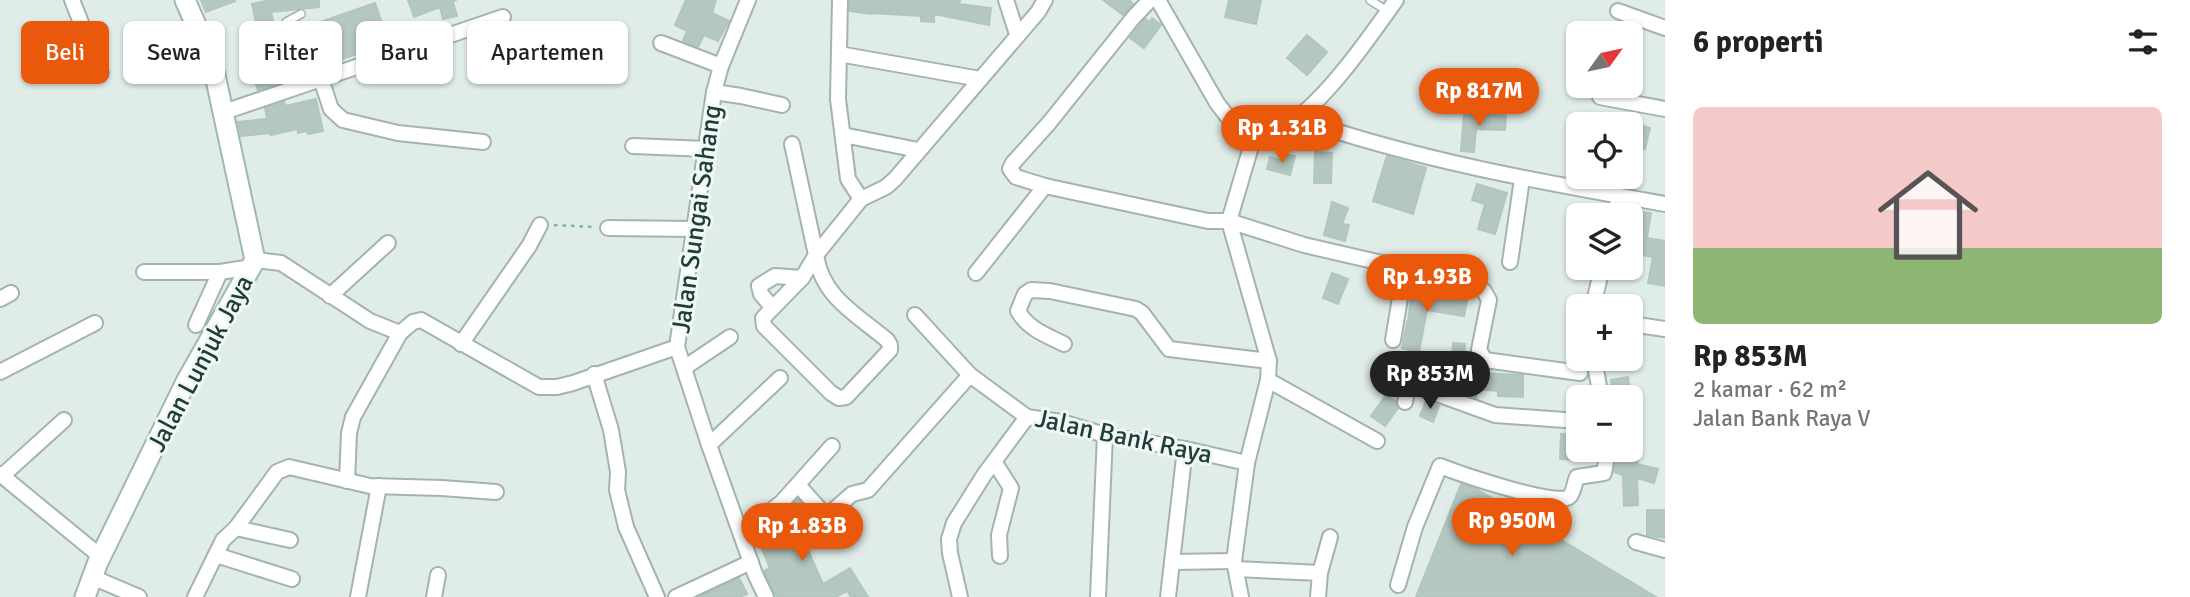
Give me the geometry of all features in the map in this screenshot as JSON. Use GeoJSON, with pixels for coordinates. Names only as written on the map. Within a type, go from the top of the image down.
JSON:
{"type":"FeatureCollection","features":[{"type":"Feature","properties":{"kind":"street"},"geometry":{"type":"LineString","coordinates":[[72,0],[80,21]]}},
{"type":"Feature","properties":{"kind":"street","name":"Jalan Lunjuk Jaya"},"geometry":{"type":"LineString","coordinates":[[85,597],[100,556],[186,382],[253,264],[224,112],[207,50],[186,0]]}},
{"type":"Feature","properties":{"kind":"street","name":"Jalan Sungai Sahang"},"geometry":{"type":"LineString","coordinates":[[748,0],[721,66],[714,92],[677,347],[741,534],[766,597]]}},
{"type":"Feature","properties":{"kind":"street"},"geometry":{"type":"LineString","coordinates":[[841,0],[838,99],[848,179],[861,199]]}},
{"type":"Feature","properties":{"kind":"street"},"geometry":{"type":"LineString","coordinates":[[1006,0],[1017,34]]}},
{"type":"Feature","properties":{"kind":"street"},"geometry":{"type":"LineString","coordinates":[[792,144],[816,255],[819,273],[831,293],[890,345],[890,350],[846,397],[839,398],[831,393],[764,326],[763,318],[802,278],[816,255],[861,199],[886,187],[1038,12],[1045,0]]}},
{"type":"Feature","properties":{"kind":"street"},"geometry":{"type":"LineString","coordinates":[[1150,0],[1013,163],[1010,169],[1016,177],[1045,186],[1208,220],[1229,221],[1304,245],[1473,284],[1484,291],[1489,300],[1479,349],[1485,360],[1580,373]]}},
{"type":"Feature","properties":{"kind":"street"},"geometry":{"type":"LineString","coordinates":[[1158,0],[1217,103],[1227,117],[1252,140]]}},
{"type":"Feature","properties":{"kind":"street"},"geometry":{"type":"LineString","coordinates":[[1241,597],[1235,565],[1247,463],[1268,380],[1269,361],[1229,221],[1252,140],[1296,118],[1336,78],[1392,6]]}},
{"type":"Feature","properties":{"kind":"street"},"geometry":{"type":"LineString","coordinates":[[1618,11],[1665,28]]}},
{"type":"Feature","properties":{"kind":"street"},"geometry":{"type":"LineString","coordinates":[[342,72],[503,17]]}},
{"type":"Feature","properties":{"kind":"street"},"geometry":{"type":"LineString","coordinates":[[661,43],[721,66]]}},
{"type":"Feature","properties":{"kind":"street"},"geometry":{"type":"LineString","coordinates":[[839,54],[979,79]]}},
{"type":"Feature","properties":{"kind":"street"},"geometry":{"type":"LineString","coordinates":[[224,112],[305,84]]}},
{"type":"Feature","properties":{"kind":"street"},"geometry":{"type":"LineString","coordinates":[[323,84],[331,109],[343,120],[398,133],[483,142]]}},
{"type":"Feature","properties":{"kind":"street"},"geometry":{"type":"LineString","coordinates":[[714,92],[782,105]]}},
{"type":"Feature","properties":{"kind":"street"},"geometry":{"type":"LineString","coordinates":[[1605,98],[1665,109]]}},
{"type":"Feature","properties":{"kind":"street"},"geometry":{"type":"LineString","coordinates":[[1296,118],[1344,135],[1420,156],[1522,179],[1665,204]]}},
{"type":"Feature","properties":{"kind":"street"},"geometry":{"type":"LineString","coordinates":[[843,135],[918,150]]}},
{"type":"Feature","properties":{"kind":"street"},"geometry":{"type":"LineString","coordinates":[[633,146],[706,149]]}},
{"type":"Feature","properties":{"kind":"street"},"geometry":{"type":"LineString","coordinates":[[1510,262],[1522,179]]}},
{"type":"Feature","properties":{"kind":"street"},"geometry":{"type":"LineString","coordinates":[[976,273],[1045,186]]}},
{"type":"Feature","properties":{"kind":"street"},"geometry":{"type":"LineString","coordinates":[[1618,203],[1619,196]]}},
{"type":"Feature","properties":{"kind":"street"},"geometry":{"type":"LineString","coordinates":[[461,344],[529,246],[540,225]]}},
{"type":"Feature","properties":{"kind":"street"},"geometry":{"type":"LineString","coordinates":[[608,228],[694,229]]}},
{"type":"Feature","properties":{"kind":"street"},"geometry":{"type":"LineString","coordinates":[[330,296],[388,243]]}},
{"type":"Feature","properties":{"kind":"street"},"geometry":{"type":"LineString","coordinates":[[144,272],[220,272],[253,264],[281,263],[370,321],[400,333]]}},
{"type":"Feature","properties":{"kind":"street"},"geometry":{"type":"LineString","coordinates":[[1393,340],[1405,268]]}},
{"type":"Feature","properties":{"kind":"street"},"geometry":{"type":"LineString","coordinates":[[196,325],[220,272]]}},
{"type":"Feature","properties":{"kind":"street"},"geometry":{"type":"LineString","coordinates":[[772,307],[761,294],[759,286],[775,276],[802,278]]}},
{"type":"Feature","properties":{"kind":"street"},"geometry":{"type":"LineString","coordinates":[[1064,344],[1030,327],[1022,319],[1018,311],[1025,295],[1031,289],[1136,309],[1169,349],[1269,361]]}},
{"type":"Feature","properties":{"kind":"street","name":"Jalan Bank Raya"},"geometry":{"type":"LineString","coordinates":[[915,314],[970,375],[1027,418],[1061,422],[1105,435],[1247,463]]}},
{"type":"Feature","properties":{"kind":"street"},"geometry":{"type":"LineString","coordinates":[[346,481],[349,433],[353,417],[400,333],[413,322],[421,320],[540,387],[573,383],[677,347]]}},
{"type":"Feature","properties":{"kind":"street"},"geometry":{"type":"LineString","coordinates":[[0,372],[95,323]]}},
{"type":"Feature","properties":{"kind":"street"},"geometry":{"type":"LineString","coordinates":[[1643,326],[1665,329]]}},
{"type":"Feature","properties":{"kind":"street"},"geometry":{"type":"LineString","coordinates":[[684,368],[730,337]]}},
{"type":"Feature","properties":{"kind":"street"},"geometry":{"type":"LineString","coordinates":[[594,374],[611,430],[618,472],[617,489],[626,527],[657,597]]}},
{"type":"Feature","properties":{"kind":"street"},"geometry":{"type":"LineString","coordinates":[[798,485],[831,522],[852,494],[868,490],[970,375]]}},
{"type":"Feature","properties":{"kind":"street"},"geometry":{"type":"LineString","coordinates":[[709,444],[780,378]]}},
{"type":"Feature","properties":{"kind":"street"},"geometry":{"type":"LineString","coordinates":[[1268,380],[1377,441]]}},
{"type":"Feature","properties":{"kind":"street"},"geometry":{"type":"LineString","coordinates":[[1405,402],[1408,391],[1415,386],[1495,415],[1566,420]]}},
{"type":"Feature","properties":{"kind":"street"},"geometry":{"type":"LineString","coordinates":[[960,597],[950,553],[954,523],[984,475],[1027,418]]}},
{"type":"Feature","properties":{"kind":"street"},"geometry":{"type":"LineString","coordinates":[[64,420],[1,475],[100,556]]}},
{"type":"Feature","properties":{"kind":"street"},"geometry":{"type":"LineString","coordinates":[[1098,597],[1105,435]]}},
{"type":"Feature","properties":{"kind":"street"},"geometry":{"type":"LineString","coordinates":[[741,534],[782,502],[832,446]]}},
{"type":"Feature","properties":{"kind":"street"},"geometry":{"type":"LineString","coordinates":[[1168,597],[1185,449]]}},
{"type":"Feature","properties":{"kind":"street"},"geometry":{"type":"LineString","coordinates":[[1398,585],[1415,527],[1440,466],[1484,482],[1562,499],[1571,495],[1577,477],[1604,473],[1606,462]]}},
{"type":"Feature","properties":{"kind":"street"},"geometry":{"type":"LineString","coordinates":[[995,463],[1011,488],[999,535],[1000,556]]}},
{"type":"Feature","properties":{"kind":"street"},"geometry":{"type":"LineString","coordinates":[[195,597],[223,540],[236,528],[277,472],[283,468],[379,486],[496,492]]}},
{"type":"Feature","properties":{"kind":"street"},"geometry":{"type":"LineString","coordinates":[[358,597],[379,486]]}},
{"type":"Feature","properties":{"kind":"street"},"geometry":{"type":"LineString","coordinates":[[236,528],[290,540]]}},
{"type":"Feature","properties":{"kind":"street"},"geometry":{"type":"LineString","coordinates":[[1318,597],[1320,573],[1331,537]]}},
{"type":"Feature","properties":{"kind":"street"},"geometry":{"type":"LineString","coordinates":[[1636,542],[1665,550]]}},
{"type":"Feature","properties":{"kind":"street"},"geometry":{"type":"LineString","coordinates":[[216,555],[292,579]]}},
{"type":"Feature","properties":{"kind":"street"},"geometry":{"type":"LineString","coordinates":[[676,597],[751,562]]}},
{"type":"Feature","properties":{"kind":"street"},"geometry":{"type":"LineString","coordinates":[[1172,562],[1320,573]]}},
{"type":"Feature","properties":{"kind":"street"},"geometry":{"type":"LineString","coordinates":[[435,597],[438,575]]}},
{"type":"Feature","properties":{"kind":"street"},"geometry":{"type":"LineString","coordinates":[[92,577],[139,597]]}},
{"type":"Feature","properties":{"kind":"lane"},"geometry":{"type":"LineString","coordinates":[[1370,0],[1392,6]]}},
{"type":"Feature","properties":{"kind":"lane"},"geometry":{"type":"LineString","coordinates":[[288,21],[301,14]]}},
{"type":"Feature","properties":{"kind":"path"},"geometry":{"type":"LineString","coordinates":[[540,225],[608,228]]}},
{"type":"Feature","properties":{"kind":"building"},"geometry":{"type":"Polygon","coordinates":[[[201,0],[234,0],[235,1],[206,12],[201,0]]]}},
{"type":"Feature","properties":{"kind":"building"},"geometry":{"type":"Polygon","coordinates":[[[271,0],[319,0],[319,7],[271,12],[273,21],[256,21],[252,4],[271,0]]]}},
{"type":"Feature","properties":{"kind":"building"},"geometry":{"type":"Polygon","coordinates":[[[408,0],[456,0],[453,2],[457,16],[443,19],[440,7],[414,17],[408,0]]]}},
{"type":"Feature","properties":{"kind":"building"},"geometry":{"type":"Polygon","coordinates":[[[686,0],[716,0],[712,13],[729,21],[718,41],[704,35],[698,47],[683,41],[687,31],[675,25],[686,0]]]}},
{"type":"Feature","properties":{"kind":"building"},"geometry":{"type":"Polygon","coordinates":[[[850,0],[960,0],[959,4],[991,8],[989,25],[934,14],[934,22],[921,21],[921,16],[849,11],[850,0]]]}},
{"type":"Feature","properties":{"kind":"building"},"geometry":{"type":"Polygon","coordinates":[[[1103,0],[1129,0],[1133,4],[1123,15],[1103,0]]]}},
{"type":"Feature","properties":{"kind":"building"},"geometry":{"type":"Polygon","coordinates":[[[1229,0],[1261,0],[1256,24],[1225,17],[1229,0]]]}},
{"type":"Feature","properties":{"kind":"building"},"geometry":{"type":"Polygon","coordinates":[[[375,3],[381,21],[356,21],[356,54],[342,59],[342,21],[323,21],[375,3]]]}},
{"type":"Feature","properties":{"kind":"building"},"geometry":{"type":"Polygon","coordinates":[[[1152,18],[1161,25],[1144,48],[1130,38],[1145,19],[1150,22],[1152,18]]]}},
{"type":"Feature","properties":{"kind":"building"},"geometry":{"type":"Polygon","coordinates":[[[1307,35],[1327,52],[1307,75],[1287,58],[1307,35]]]}},
{"type":"Feature","properties":{"kind":"building"},"geometry":{"type":"Polygon","coordinates":[[[256,84],[275,84],[258,90],[256,84]]]}},
{"type":"Feature","properties":{"kind":"building"},"geometry":{"type":"Polygon","coordinates":[[[316,99],[323,131],[308,134],[307,131],[298,133],[297,129],[271,135],[241,136],[238,122],[267,119],[265,108],[284,102],[285,106],[316,99]]]}},
{"type":"Feature","properties":{"kind":"building"},"geometry":{"type":"Polygon","coordinates":[[[1464,113],[1506,116],[1505,130],[1476,129],[1474,152],[1461,151],[1464,113]]]}},
{"type":"Feature","properties":{"kind":"building"},"geometry":{"type":"Polygon","coordinates":[[[1643,126],[1650,128],[1643,148],[1643,126]]]}},
{"type":"Feature","properties":{"kind":"building"},"geometry":{"type":"Polygon","coordinates":[[[1315,152],[1332,153],[1331,183],[1314,183],[1315,152]]]}},
{"type":"Feature","properties":{"kind":"building"},"geometry":{"type":"Polygon","coordinates":[[[1285,154],[1295,156],[1290,175],[1267,169],[1270,157],[1284,161],[1285,154]]]}},
{"type":"Feature","properties":{"kind":"building"},"geometry":{"type":"Polygon","coordinates":[[[1387,156],[1426,168],[1413,214],[1373,201],[1387,156]]]}},
{"type":"Feature","properties":{"kind":"building"},"geometry":{"type":"Polygon","coordinates":[[[1477,184],[1507,193],[1495,234],[1478,229],[1485,204],[1472,200],[1477,184]]]}},
{"type":"Feature","properties":{"kind":"building"},"geometry":{"type":"Polygon","coordinates":[[[1332,202],[1348,208],[1342,224],[1349,225],[1345,241],[1324,235],[1332,202]]]}},
{"type":"Feature","properties":{"kind":"building"},"geometry":{"type":"Polygon","coordinates":[[[1643,212],[1651,213],[1647,238],[1665,241],[1665,286],[1648,283],[1653,257],[1643,255],[1643,212]]]}},
{"type":"Feature","properties":{"kind":"building"},"geometry":{"type":"Polygon","coordinates":[[[1332,273],[1348,279],[1338,304],[1323,298],[1332,273]]]}},
{"type":"Feature","properties":{"kind":"building"},"geometry":{"type":"Polygon","coordinates":[[[1412,287],[1436,290],[1436,295],[1467,300],[1464,316],[1427,310],[1419,352],[1402,348],[1412,287]]]}},
{"type":"Feature","properties":{"kind":"building"},"geometry":{"type":"Polygon","coordinates":[[[1453,343],[1465,344],[1464,358],[1452,358],[1453,343]]]}},
{"type":"Feature","properties":{"kind":"building"},"geometry":{"type":"Polygon","coordinates":[[[1396,361],[1407,371],[1394,387],[1382,378],[1396,361]]]}},
{"type":"Feature","properties":{"kind":"building"},"geometry":{"type":"Polygon","coordinates":[[[1466,369],[1480,371],[1479,373],[1523,375],[1523,397],[1498,396],[1498,391],[1477,389],[1476,398],[1462,393],[1466,369]]]}},
{"type":"Feature","properties":{"kind":"building"},"geometry":{"type":"Polygon","coordinates":[[[1628,377],[1629,385],[1612,385],[1611,380],[1628,377]]]}},
{"type":"Feature","properties":{"kind":"building"},"geometry":{"type":"Polygon","coordinates":[[[1386,395],[1396,402],[1398,408],[1385,426],[1371,416],[1386,395]]]}},
{"type":"Feature","properties":{"kind":"building"},"geometry":{"type":"Polygon","coordinates":[[[1426,401],[1439,406],[1433,422],[1420,416],[1426,401]]]}},
{"type":"Feature","properties":{"kind":"building"},"geometry":{"type":"Polygon","coordinates":[[[1561,434],[1566,434],[1566,459],[1560,459],[1561,434]]]}},
{"type":"Feature","properties":{"kind":"building"},"geometry":{"type":"Polygon","coordinates":[[[1616,462],[1638,462],[1658,469],[1654,483],[1637,478],[1638,505],[1624,506],[1623,475],[1614,472],[1616,462]]]}},
{"type":"Feature","properties":{"kind":"building"},"geometry":{"type":"Polygon","coordinates":[[[1461,484],[1475,488],[1541,528],[1559,535],[1558,538],[1656,597],[1416,597],[1461,484]]]}},
{"type":"Feature","properties":{"kind":"building"},"geometry":{"type":"Polygon","coordinates":[[[798,499],[825,534],[806,546],[823,584],[850,568],[868,597],[851,597],[847,591],[836,597],[777,597],[764,571],[770,568],[757,537],[774,529],[779,540],[802,530],[789,509],[798,499]]]}},
{"type":"Feature","properties":{"kind":"building"},"geometry":{"type":"Polygon","coordinates":[[[1647,510],[1665,510],[1665,538],[1647,535],[1647,510]]]}},
{"type":"Feature","properties":{"kind":"building"},"geometry":{"type":"Polygon","coordinates":[[[739,578],[747,594],[740,597],[699,597],[739,578]]]}}]}
